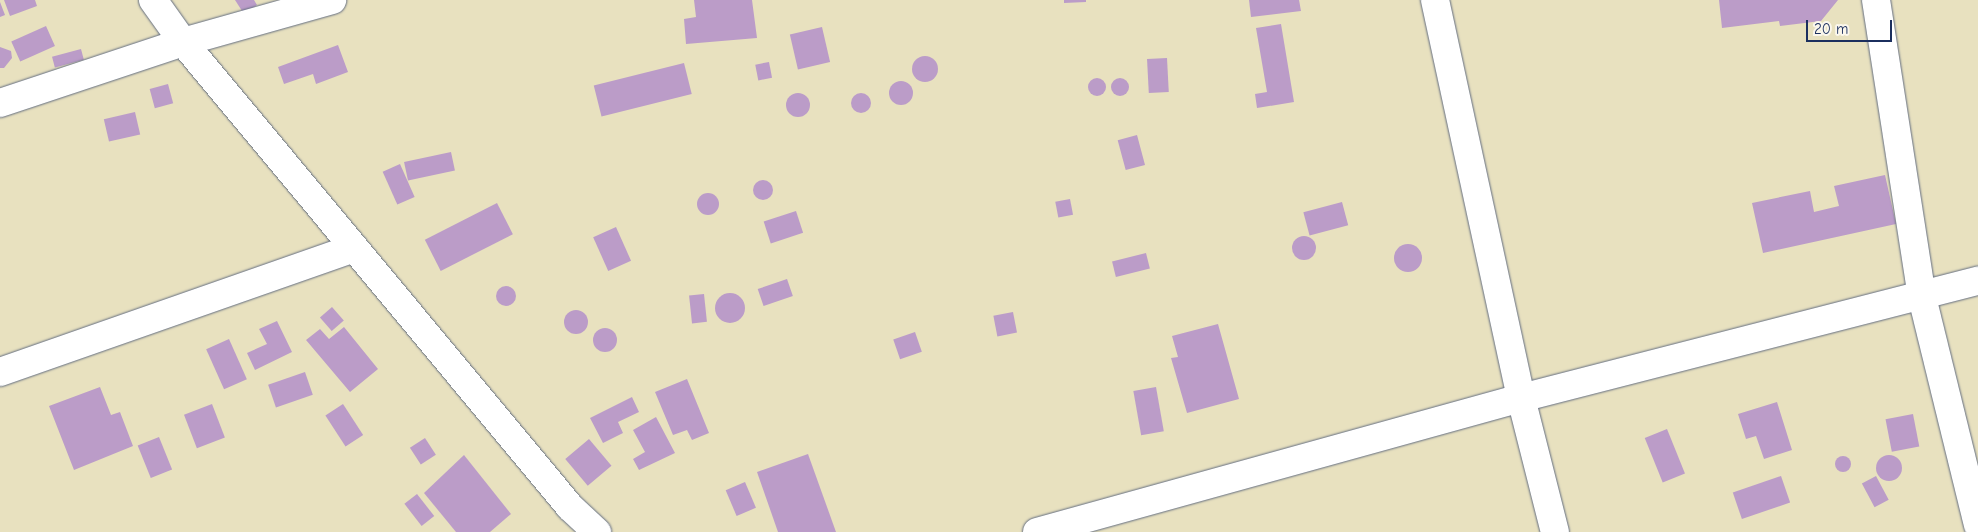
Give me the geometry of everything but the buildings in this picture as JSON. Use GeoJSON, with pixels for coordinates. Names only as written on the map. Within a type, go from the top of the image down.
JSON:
{"type":"FeatureCollection","features":[{"type":"Feature","properties":{"kind":"main road"},"geometry":{"type":"LineString","coordinates":[[152,0],[183,42],[354,248],[574,520],[597,532]]}},
{"type":"Feature","properties":{"kind":"main road"},"geometry":{"type":"LineString","coordinates":[[0,103],[183,42],[332,0]]}},
{"type":"Feature","properties":{"kind":"main road"},"geometry":{"type":"LineString","coordinates":[[1435,0],[1522,398],[1555,532]]}},
{"type":"Feature","properties":{"kind":"main road"},"geometry":{"type":"LineString","coordinates":[[1876,0],[1922,297],[1978,525]]}},
{"type":"Feature","properties":{"kind":"main road"},"geometry":{"type":"LineString","coordinates":[[0,372],[354,248]]}},
{"type":"Feature","properties":{"kind":"main road"},"geometry":{"type":"LineString","coordinates":[[1036,532],[1522,398],[1922,297],[1978,281]]}}]}
